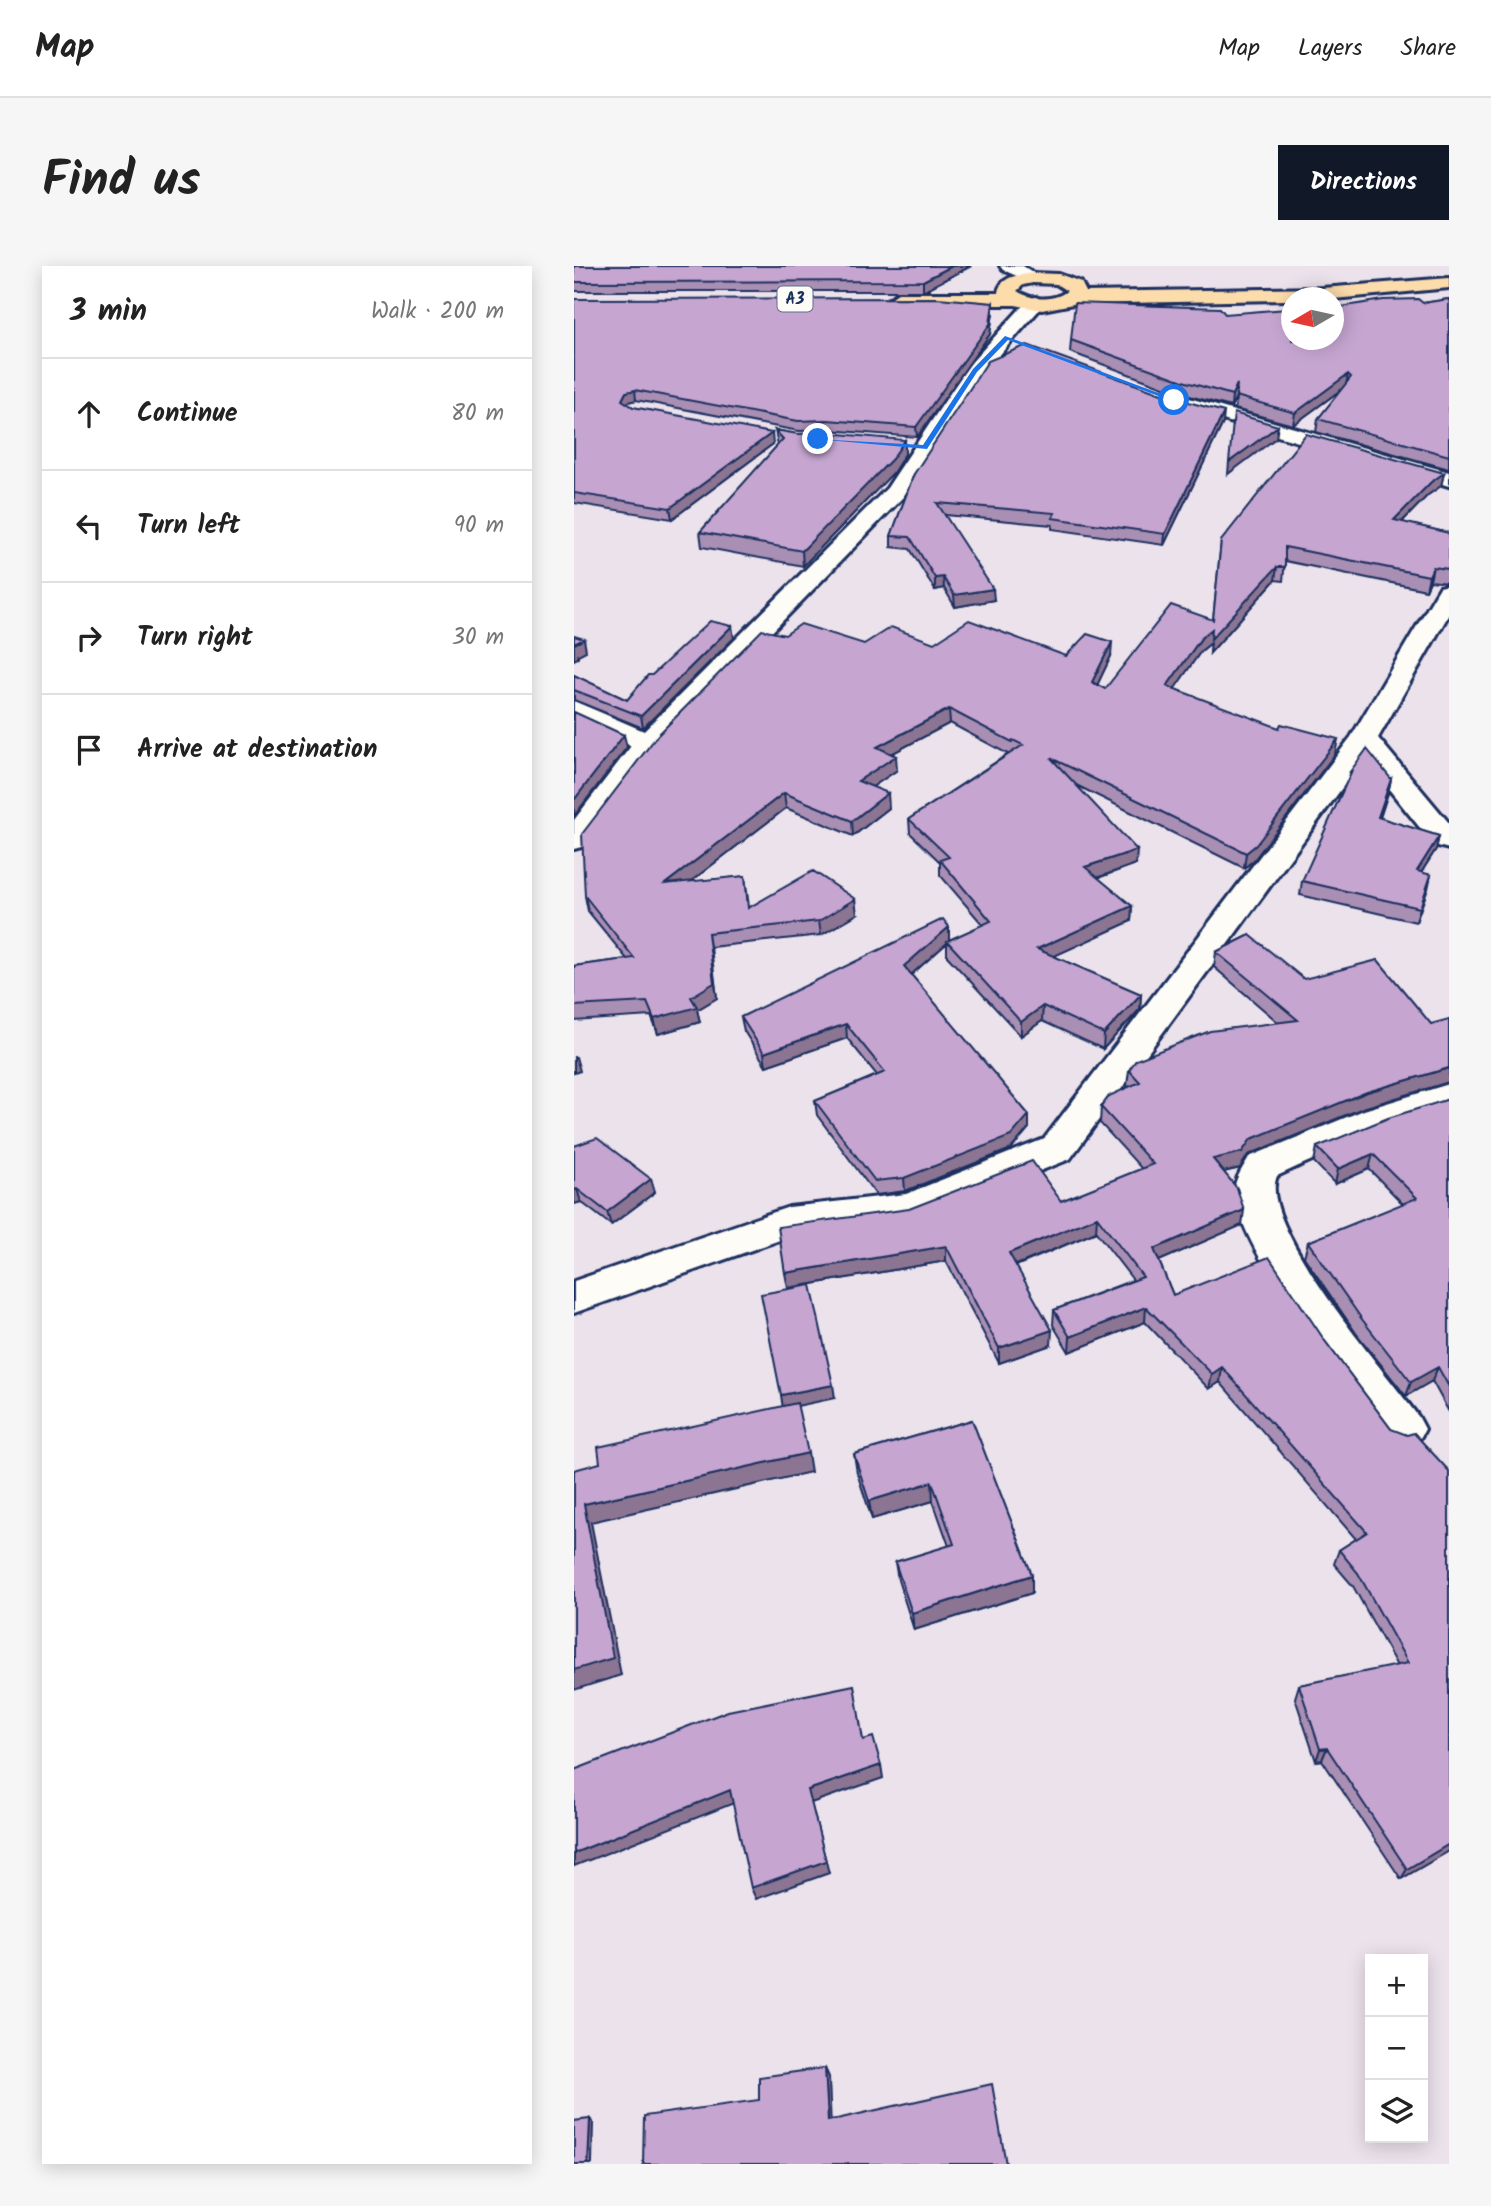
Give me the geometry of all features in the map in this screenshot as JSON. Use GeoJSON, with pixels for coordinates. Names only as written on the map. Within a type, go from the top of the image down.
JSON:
{"type":"FeatureCollection","features":[{"type":"Feature","properties":{"kind":"highway"},"geometry":{"type":"LineString","coordinates":[[1018,288],[1032,278],[1050,278],[1071,291],[1274,283],[1449,271]]}},
{"type":"Feature","properties":{"kind":"highway"},"geometry":{"type":"LineString","coordinates":[[883,292],[1018,288],[1071,291],[1447,295]]}},
{"type":"Feature","properties":{"kind":"street"},"geometry":{"type":"LineString","coordinates":[[574,840],[648,743],[895,492],[975,370],[1013,340],[1018,288]]}},
{"type":"Feature","properties":{"kind":"street"},"geometry":{"type":"LineString","coordinates":[[1161,395],[1449,479]]}},
{"type":"Feature","properties":{"kind":"street"},"geometry":{"type":"LineString","coordinates":[[897,445],[925,447]]}},
{"type":"Feature","properties":{"kind":"street"},"geometry":{"type":"LineString","coordinates":[[574,1297],[789,1222],[910,1208],[1057,1149],[1364,738],[1449,592]]}},
{"type":"Feature","properties":{"kind":"street"},"geometry":{"type":"LineString","coordinates":[[574,709],[648,743]]}},
{"type":"Feature","properties":{"kind":"street"},"geometry":{"type":"LineString","coordinates":[[1364,738],[1432,823],[1449,840]]}},
{"type":"Feature","properties":{"kind":"street"},"geometry":{"type":"LineString","coordinates":[[1403,1429],[1282,1264],[1262,1223],[1254,1188],[1262,1167],[1330,1136],[1449,1097]]}},
{"type":"Feature","properties":{"kind":"building"},"geometry":{"type":"Polygon","coordinates":[[[574,266],[952,266],[923,281],[574,282],[574,266]]]}},
{"type":"Feature","properties":{"kind":"building"},"geometry":{"type":"Polygon","coordinates":[[[938,298],[993,303],[990,324],[916,427],[827,420],[798,421],[635,390],[626,392],[622,400],[633,407],[772,433],[670,508],[574,493],[574,299],[938,298]]]}},
{"type":"Feature","properties":{"kind":"building"},"geometry":{"type":"Polygon","coordinates":[[[1418,299],[1423,303],[1449,299],[1449,456],[1318,419],[1351,377],[1348,374],[1295,413],[1236,396],[1237,384],[1232,395],[1183,381],[1071,340],[1075,303],[1220,308],[1225,314],[1281,309],[1281,350],[1344,350],[1344,306],[1383,300],[1418,299]]]}},
{"type":"Feature","properties":{"kind":"building"},"geometry":{"type":"Polygon","coordinates":[[[1027,345],[1167,396],[1224,412],[1165,534],[1052,518],[1055,513],[937,503],[993,589],[954,595],[943,577],[935,578],[910,537],[891,536],[914,474],[988,361],[1027,345]]]}},
{"type":"Feature","properties":{"kind":"building"},"geometry":{"type":"Polygon","coordinates":[[[1234,413],[1278,426],[1229,462],[1234,413]]]}},
{"type":"Feature","properties":{"kind":"building"},"geometry":{"type":"Polygon","coordinates":[[[775,430],[798,434],[827,433],[905,440],[892,459],[802,551],[700,532],[783,439],[775,430]]]}},
{"type":"Feature","properties":{"kind":"building"},"geometry":{"type":"Polygon","coordinates":[[[1306,434],[1444,473],[1431,482],[1394,520],[1449,533],[1449,569],[1433,567],[1429,576],[1285,547],[1285,567],[1277,567],[1211,639],[1212,629],[1202,637],[1167,686],[1279,728],[1281,724],[1338,739],[1256,845],[1246,853],[1051,758],[1137,850],[1085,867],[1132,906],[1037,949],[1141,994],[1104,1034],[1043,1006],[1021,1022],[947,941],[991,921],[940,860],[949,857],[909,819],[1023,745],[1013,740],[1012,742],[949,709],[877,747],[896,756],[858,781],[888,793],[852,821],[784,793],[665,884],[745,876],[748,908],[813,871],[855,899],[819,921],[708,933],[714,983],[691,997],[697,1007],[654,1019],[647,1002],[574,1006],[574,966],[634,958],[585,896],[582,834],[657,736],[762,630],[785,635],[801,624],[864,644],[891,627],[934,643],[969,620],[1066,656],[1087,634],[1112,642],[1092,682],[1105,689],[1171,605],[1213,620],[1221,541],[1306,434]]]}},
{"type":"Feature","properties":{"kind":"building"},"geometry":{"type":"Polygon","coordinates":[[[710,621],[732,626],[641,716],[574,690],[574,675],[627,700],[648,675],[652,675],[710,621]]]}},
{"type":"Feature","properties":{"kind":"building"},"geometry":{"type":"Polygon","coordinates":[[[574,636],[584,639],[574,644],[574,636]]]}},
{"type":"Feature","properties":{"kind":"building"},"geometry":{"type":"Polygon","coordinates":[[[574,712],[624,735],[574,800],[574,712]]]}},
{"type":"Feature","properties":{"kind":"building"},"geometry":{"type":"Polygon","coordinates":[[[1367,749],[1391,779],[1378,817],[1439,836],[1417,871],[1431,875],[1420,908],[1302,881],[1352,770],[1349,773],[1367,749]]]}},
{"type":"Feature","properties":{"kind":"building"},"geometry":{"type":"Polygon","coordinates":[[[943,919],[949,927],[904,966],[1029,1115],[1011,1136],[904,1178],[875,1181],[815,1101],[885,1072],[846,1024],[764,1053],[741,1017],[943,919]]]}},
{"type":"Feature","properties":{"kind":"building"},"geometry":{"type":"Polygon","coordinates":[[[1250,935],[1304,979],[1378,960],[1431,1024],[1449,1019],[1449,1068],[1367,1092],[1251,1139],[1242,1152],[1213,1159],[1237,1188],[1244,1210],[1154,1249],[1173,1295],[1269,1257],[1325,1341],[1391,1429],[1407,1435],[1414,1433],[1449,1471],[1449,1844],[1407,1869],[1327,1748],[1320,1749],[1299,1685],[1408,1663],[1358,1573],[1339,1550],[1367,1532],[1222,1367],[1212,1374],[1146,1307],[1070,1337],[1054,1310],[1143,1277],[1097,1217],[1009,1253],[1052,1330],[999,1348],[946,1246],[785,1273],[778,1227],[909,1209],[1032,1161],[1061,1201],[1153,1164],[1101,1107],[1109,1096],[1140,1082],[1129,1070],[1136,1060],[1210,1031],[1298,1020],[1216,952],[1250,935]]]}},
{"type":"Feature","properties":{"kind":"building"},"geometry":{"type":"Polygon","coordinates":[[[1449,1099],[1449,1387],[1438,1367],[1411,1382],[1361,1318],[1308,1242],[1417,1198],[1373,1154],[1338,1169],[1317,1147],[1388,1118],[1449,1099]]]}},
{"type":"Feature","properties":{"kind":"building"},"geometry":{"type":"Polygon","coordinates":[[[597,1138],[651,1179],[607,1212],[577,1189],[574,1190],[574,1146],[597,1138]]]}},
{"type":"Feature","properties":{"kind":"building"},"geometry":{"type":"Polygon","coordinates":[[[811,1285],[833,1385],[781,1395],[761,1294],[811,1285]]]}},
{"type":"Feature","properties":{"kind":"building"},"geometry":{"type":"Polygon","coordinates":[[[797,1403],[808,1453],[584,1504],[613,1658],[574,1670],[574,1470],[600,1463],[598,1447],[797,1403]]]}},
{"type":"Feature","properties":{"kind":"building"},"geometry":{"type":"Polygon","coordinates":[[[972,1420],[1032,1575],[912,1613],[895,1562],[954,1544],[932,1482],[869,1501],[854,1454],[972,1420]]]}},
{"type":"Feature","properties":{"kind":"building"},"geometry":{"type":"Polygon","coordinates":[[[854,1685],[863,1740],[873,1737],[881,1765],[808,1790],[826,1861],[751,1888],[730,1790],[574,1853],[574,1770],[728,1711],[854,1685]]]}},
{"type":"Feature","properties":{"kind":"building"},"geometry":{"type":"Polygon","coordinates":[[[825,2068],[828,2121],[992,2084],[1006,2164],[643,2164],[644,2116],[759,2100],[759,2077],[825,2068]]]}},
{"type":"Feature","properties":{"kind":"building"},"geometry":{"type":"Polygon","coordinates":[[[590,2119],[588,2164],[574,2164],[574,2121],[590,2119]]]}},
{"type":"Feature","properties":{"kind":"route"},"geometry":{"type":"LineString","coordinates":[[818,439],[925,447],[975,370],[1007,338],[1174,400]]}}]}
